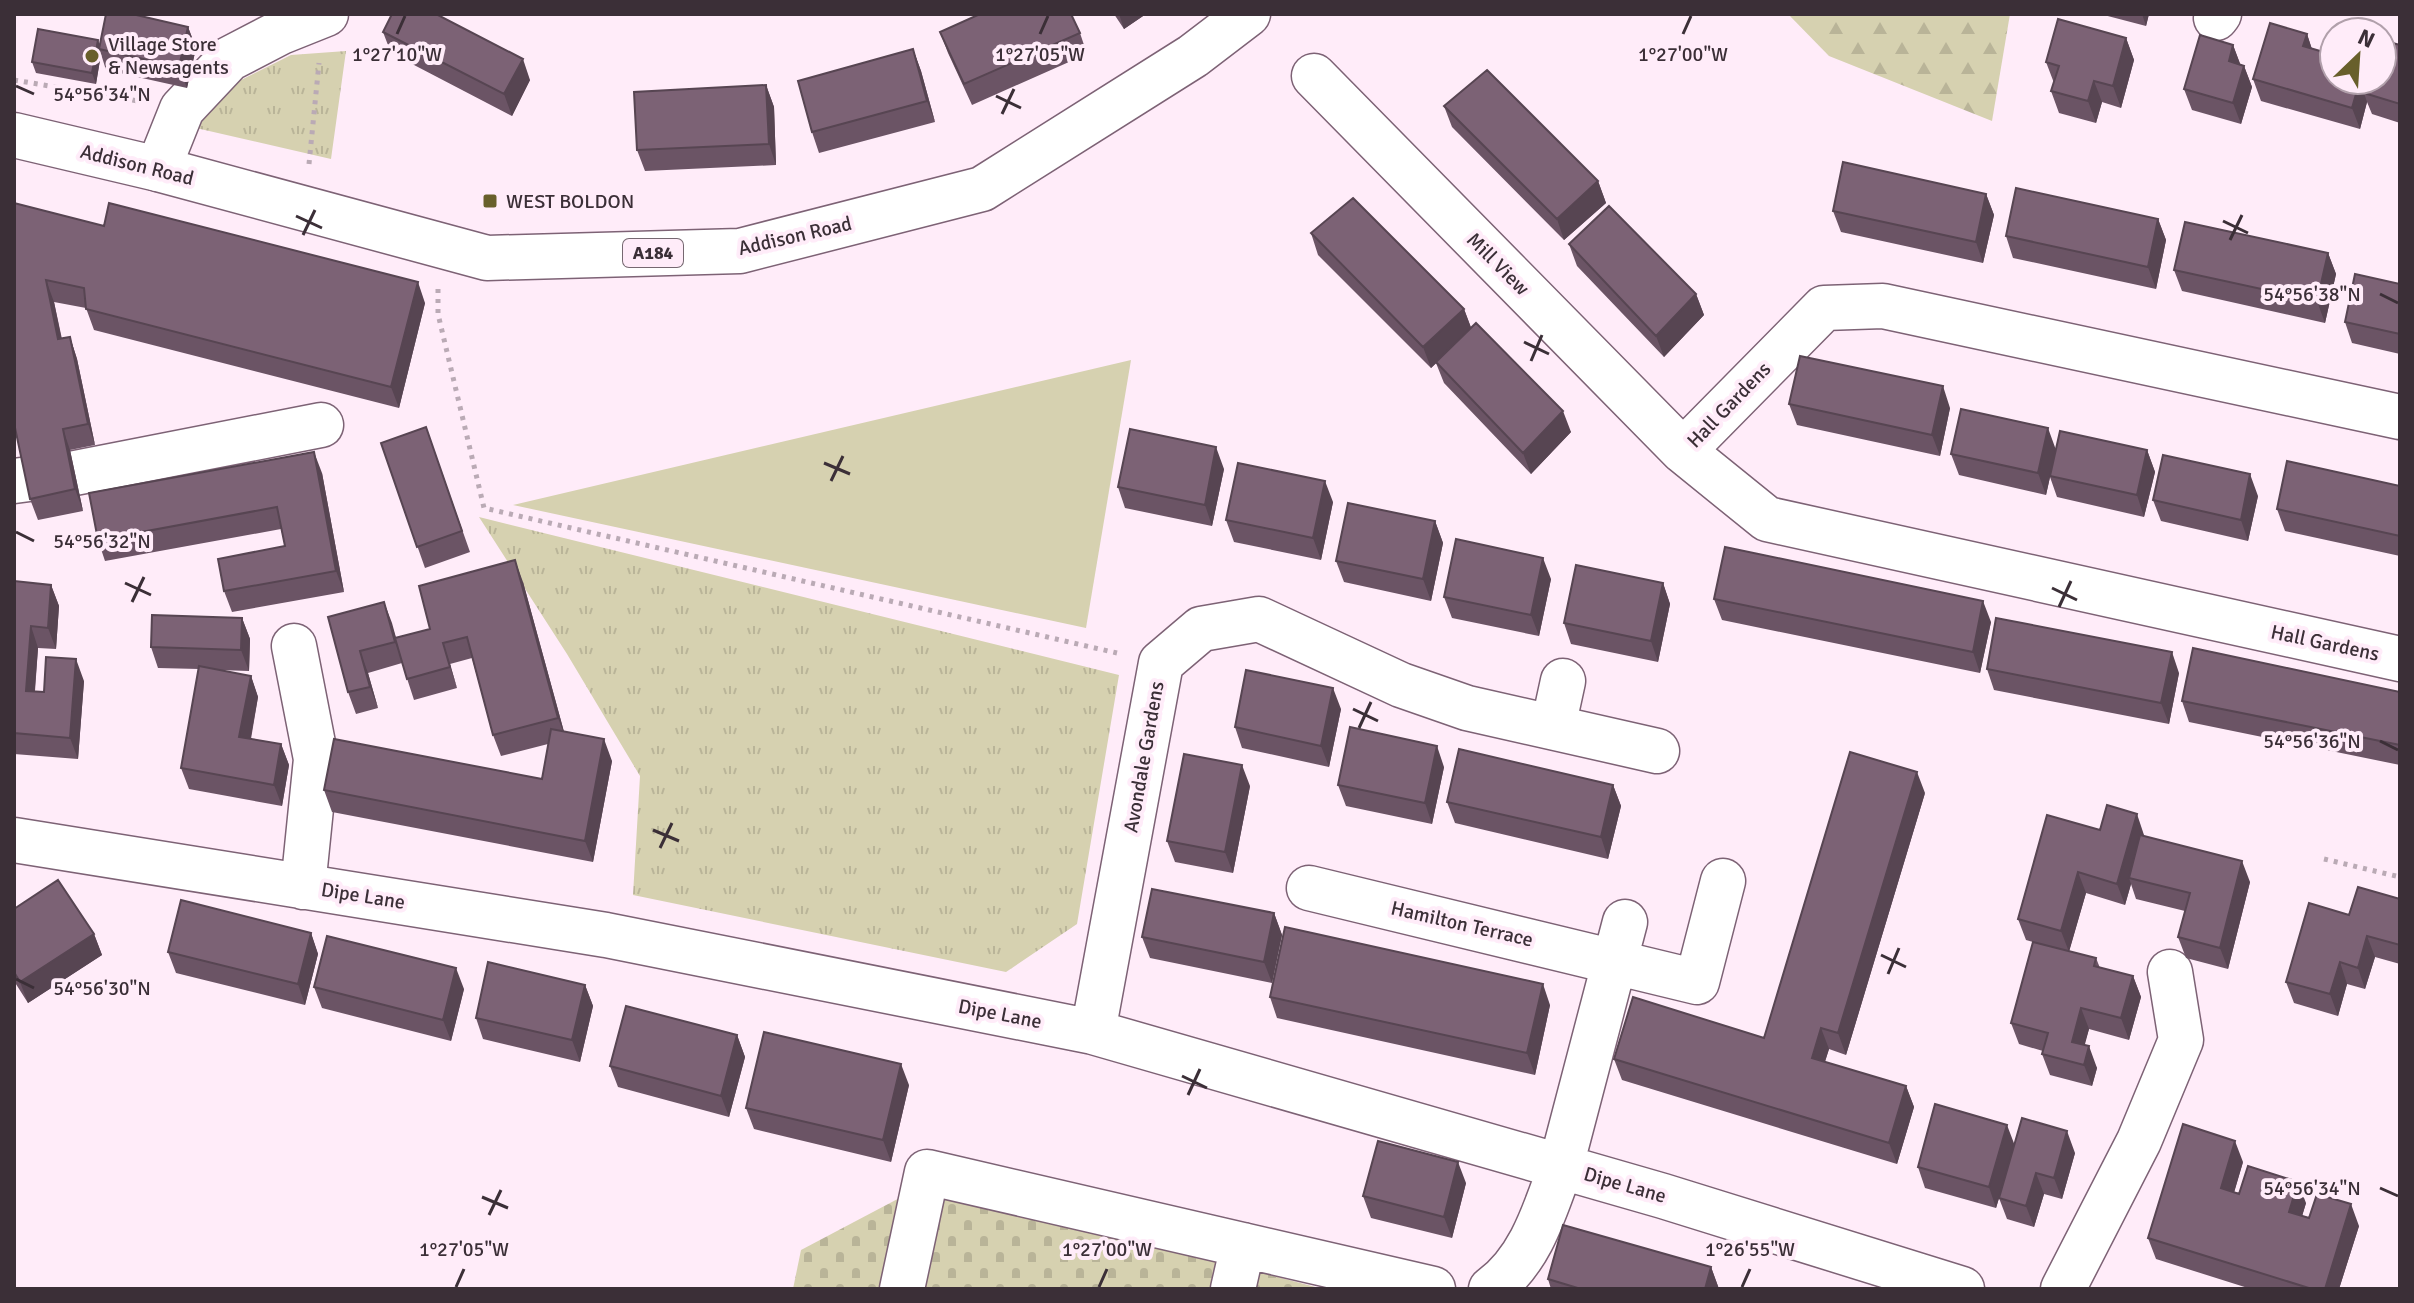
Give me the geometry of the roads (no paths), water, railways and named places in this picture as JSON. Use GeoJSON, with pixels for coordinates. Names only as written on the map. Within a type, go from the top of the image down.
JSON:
{"type":"FeatureCollection","features":[{"type":"Feature","properties":{"kind":"street"},"geometry":{"type":"LineString","coordinates":[[158,169],[182,109],[261,26],[325,14]]}},
{"type":"Feature","properties":{"kind":"street","name":"Addison Road"},"geometry":{"type":"LineString","coordinates":[[14,135],[158,169],[487,258],[740,251],[982,189],[1193,56],[1248,14]]}},
{"type":"Feature","properties":{"kind":"street","name":"Mill View"},"geometry":{"type":"LineString","coordinates":[[1314,76],[1683,451]]}},
{"type":"Feature","properties":{"kind":"street","name":"Hall Gardens"},"geometry":{"type":"LineString","coordinates":[[2400,417],[1883,306],[1824,308],[1683,451],[1767,519],[2400,659]]}},
{"type":"Feature","properties":{"kind":"street"},"geometry":{"type":"LineString","coordinates":[[75,473],[321,425]]}},
{"type":"Feature","properties":{"kind":"street","name":"Avondale Gardens"},"geometry":{"type":"LineString","coordinates":[[1093,1032],[1161,663],[1201,629],[1259,619],[1401,685],[1467,708],[1657,751]]}},
{"type":"Feature","properties":{"kind":"street"},"geometry":{"type":"LineString","coordinates":[[294,646],[316,759],[303,887]]}},
{"type":"Feature","properties":{"kind":"street"},"geometry":{"type":"LineString","coordinates":[[1553,727],[1563,681]]}},
{"type":"Feature","properties":{"kind":"street","name":"Dipe Lane"},"geometry":{"type":"LineString","coordinates":[[14,840],[606,935],[1093,1032],[1561,1166],[1962,1289]]}},
{"type":"Feature","properties":{"kind":"street","name":"Hamilton Terrace"},"geometry":{"type":"LineString","coordinates":[[1309,888],[1620,941],[1697,982],[1723,881]]}},
{"type":"Feature","properties":{"kind":"street"},"geometry":{"type":"LineString","coordinates":[[1491,1289],[1503,1281],[1531,1245],[1561,1166],[1620,941]]}},
{"type":"Feature","properties":{"kind":"street"},"geometry":{"type":"LineString","coordinates":[[2063,1289],[2139,1141],[2181,1040],[2170,972]]}},
{"type":"Feature","properties":{"kind":"street"},"geometry":{"type":"LineString","coordinates":[[902,1289],[927,1172],[1433,1289]]}},
{"type":"Feature","properties":{"kind":"street"},"geometry":{"type":"LineString","coordinates":[[1233,1289],[1243,1245]]}},
{"type":"Feature","properties":{"kind":"place","name":"Village Store & Newsagents"},"geometry":{"type":"Point","coordinates":[92,56]}},
{"type":"Feature","properties":{"kind":"place","name":"WEST BOLDON"},"geometry":{"type":"Point","coordinates":[490,201]}}]}
